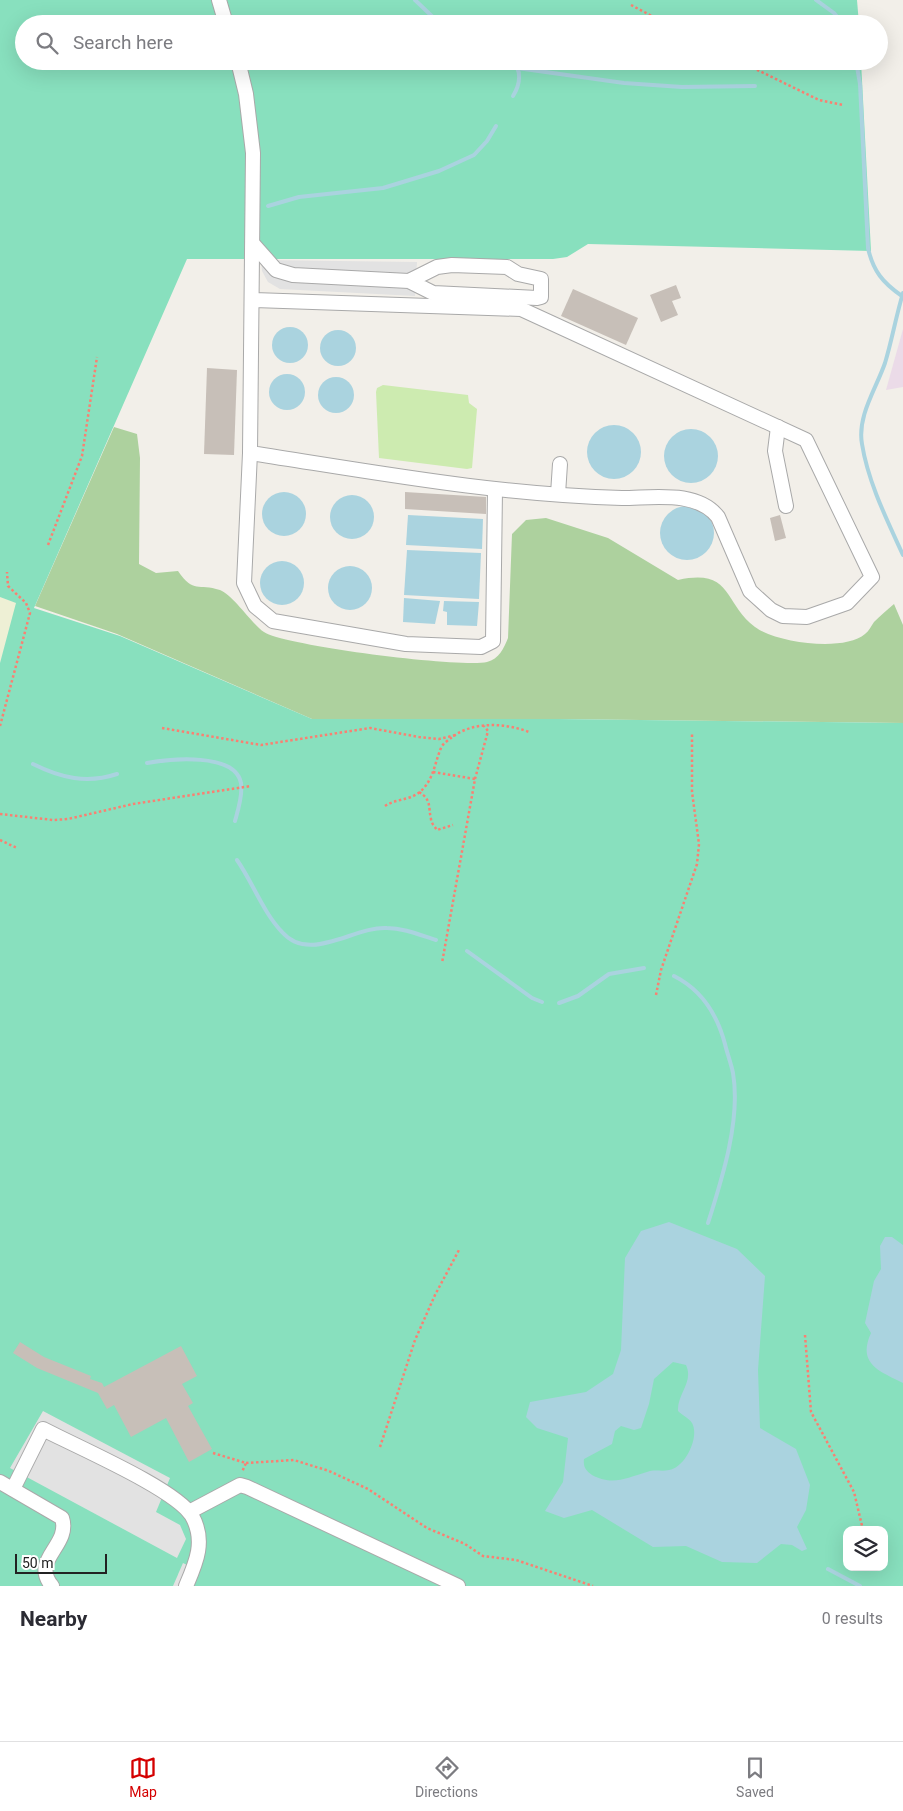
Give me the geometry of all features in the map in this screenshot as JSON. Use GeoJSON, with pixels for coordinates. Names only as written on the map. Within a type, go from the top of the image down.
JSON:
{"type":"FeatureCollection","features":[{"type":"Feature","properties":{"kind":"lane"},"geometry":{"type":"LineString","coordinates":[[219,0],[223,15]]}},
{"type":"Feature","properties":{"kind":"lane"},"geometry":{"type":"LineString","coordinates":[[240,70],[246,94],[253,153],[254,244],[250,453],[244,583],[255,606],[273,621],[406,644],[481,647],[493,641],[495,490]]}},
{"type":"Feature","properties":{"kind":"lane"},"geometry":{"type":"LineString","coordinates":[[254,244],[276,270],[293,275],[409,281],[433,293],[537,298],[541,297],[542,292],[541,279],[518,274],[507,267],[442,266],[409,281]]}},
{"type":"Feature","properties":{"kind":"lane"},"geometry":{"type":"LineString","coordinates":[[250,453],[495,490],[685,499],[701,503],[712,510],[718,517],[742,576],[750,590],[760,602],[783,616],[807,618],[847,603],[872,577],[806,440],[521,309],[252,300]]}},
{"type":"Feature","properties":{"kind":"lane"},"geometry":{"type":"LineString","coordinates":[[778,427],[775,451],[786,506]]}},
{"type":"Feature","properties":{"kind":"lane"},"geometry":{"type":"LineString","coordinates":[[558,494],[560,464]]}},
{"type":"Feature","properties":{"kind":"lane"},"geometry":{"type":"LineString","coordinates":[[13,1489],[43,1429],[170,1494],[189,1512],[196,1527],[199,1557],[186,1586]]}},
{"type":"Feature","properties":{"kind":"lane"},"geometry":{"type":"LineString","coordinates":[[0,1482],[62,1518],[64,1526],[62,1535],[45,1566],[45,1575],[52,1586]]}},
{"type":"Feature","properties":{"kind":"lane"},"geometry":{"type":"LineString","coordinates":[[189,1512],[240,1485],[458,1586]]}},
{"type":"Feature","properties":{"kind":"path"},"geometry":{"type":"LineString","coordinates":[[631,5],[650,15]]}},
{"type":"Feature","properties":{"kind":"path"},"geometry":{"type":"LineString","coordinates":[[757,70],[819,100],[843,105]]}},
{"type":"Feature","properties":{"kind":"path"},"geometry":{"type":"LineString","coordinates":[[48,544],[82,456],[97,357]]}},
{"type":"Feature","properties":{"kind":"path"},"geometry":{"type":"LineString","coordinates":[[0,726],[30,613],[26,603],[8,586],[7,572]]}},
{"type":"Feature","properties":{"kind":"path"},"geometry":{"type":"LineString","coordinates":[[385,806],[392,801],[407,799],[419,792],[434,772],[442,745],[462,731],[490,724],[514,727],[529,732]]}},
{"type":"Feature","properties":{"kind":"path"},"geometry":{"type":"LineString","coordinates":[[442,963],[476,779],[488,731],[484,726]]}},
{"type":"Feature","properties":{"kind":"path"},"geometry":{"type":"LineString","coordinates":[[162,728],[256,744],[272,744],[370,728],[419,737],[439,738],[456,735]]}},
{"type":"Feature","properties":{"kind":"path"},"geometry":{"type":"LineString","coordinates":[[656,995],[661,970],[697,864],[699,844],[692,792],[692,734]]}},
{"type":"Feature","properties":{"kind":"path"},"geometry":{"type":"LineString","coordinates":[[434,772],[476,779]]}},
{"type":"Feature","properties":{"kind":"path"},"geometry":{"type":"LineString","coordinates":[[0,814],[53,820],[68,819],[133,804],[252,786]]}},
{"type":"Feature","properties":{"kind":"path"},"geometry":{"type":"LineString","coordinates":[[419,792],[426,796],[431,806],[431,820],[437,830],[453,825]]}},
{"type":"Feature","properties":{"kind":"path"},"geometry":{"type":"LineString","coordinates":[[0,840],[17,848]]}},
{"type":"Feature","properties":{"kind":"path"},"geometry":{"type":"LineString","coordinates":[[380,1446],[415,1340],[435,1295],[459,1250]]}},
{"type":"Feature","properties":{"kind":"path"},"geometry":{"type":"LineString","coordinates":[[805,1335],[811,1412],[816,1426],[854,1492],[862,1526]]}},
{"type":"Feature","properties":{"kind":"path"},"geometry":{"type":"LineString","coordinates":[[213,1453],[246,1463],[294,1460],[329,1471],[368,1489],[426,1528],[465,1544],[483,1556],[516,1560],[593,1586]]}},
{"type":"Feature","properties":{"kind":"path"},"geometry":{"type":"LineString","coordinates":[[236,1488],[246,1463]]}},
{"type":"Feature","properties":{"kind":"shaded area"},"geometry":{"type":"Polygon","coordinates":[[[261,260],[417,262],[415,296],[280,289],[268,282],[262,271],[261,260]]]}},
{"type":"Feature","properties":{"kind":"shaded area"},"geometry":{"type":"Polygon","coordinates":[[[903,329],[903,387],[886,390],[903,329]]]}},
{"type":"Feature","properties":{"kind":"shaded area"},"geometry":{"type":"Polygon","coordinates":[[[43,1411],[170,1478],[156,1512],[180,1525],[186,1539],[177,1558],[10,1468],[43,1411]]]}},
{"type":"Feature","properties":{"kind":"shaded area"},"geometry":{"type":"Polygon","coordinates":[[[183,1563],[191,1567],[182,1586],[173,1586],[183,1563]]]}},
{"type":"Feature","properties":{"kind":"green space"},"geometry":{"type":"Polygon","coordinates":[[[0,0],[857,0],[858,15],[15,15],[15,70],[861,70],[871,251],[588,244],[567,257],[553,259],[187,259],[34,608],[120,636],[312,719],[558,719],[903,723],[903,1586],[0,1586],[0,663],[16,603],[0,597],[0,0]]]}},
{"type":"Feature","properties":{"kind":"green space"},"geometry":{"type":"Polygon","coordinates":[[[383,385],[468,395],[469,403],[477,409],[472,468],[467,469],[379,458],[376,392],[377,388],[383,385]]]}},
{"type":"Feature","properties":{"kind":"green space"},"geometry":{"type":"Polygon","coordinates":[[[114,427],[137,434],[140,458],[139,564],[156,573],[178,571],[188,583],[220,590],[231,598],[259,628],[279,638],[337,649],[411,659],[471,663],[491,661],[500,653],[508,638],[512,534],[526,520],[546,518],[608,538],[678,580],[696,578],[709,579],[718,583],[745,618],[755,627],[765,633],[794,641],[827,644],[855,640],[866,633],[874,622],[894,604],[903,625],[903,723],[558,719],[312,719],[117,634],[35,606],[114,427]]]}},
{"type":"Feature","properties":{"kind":"green space"},"geometry":{"type":"Polygon","coordinates":[[[0,597],[17,603],[0,663],[0,597]]]}},
{"type":"Feature","properties":{"kind":"water"},"geometry":{"type":"Polygon","coordinates":[[[290,327],[297,328],[303,332],[307,338],[307,352],[303,358],[297,362],[290,363],[283,362],[277,358],[273,352],[272,345],[273,338],[277,332],[283,328],[290,327]]]}},
{"type":"Feature","properties":{"kind":"water"},"geometry":{"type":"Polygon","coordinates":[[[338,330],[345,331],[351,335],[355,341],[355,355],[351,361],[345,365],[338,366],[331,365],[325,361],[321,355],[320,348],[321,341],[325,335],[331,331],[338,330]]]}},
{"type":"Feature","properties":{"kind":"water"},"geometry":{"type":"Polygon","coordinates":[[[287,374],[294,375],[300,379],[304,385],[304,399],[300,405],[294,409],[287,410],[280,409],[274,405],[270,399],[269,392],[270,385],[274,379],[280,375],[287,374]]]}},
{"type":"Feature","properties":{"kind":"water"},"geometry":{"type":"Polygon","coordinates":[[[336,377],[343,378],[349,382],[353,388],[353,402],[349,408],[343,412],[336,413],[329,412],[323,408],[319,402],[318,395],[319,388],[323,382],[329,378],[336,377]]]}},
{"type":"Feature","properties":{"kind":"water"},"geometry":{"type":"Polygon","coordinates":[[[614,425],[624,427],[633,433],[639,442],[641,452],[639,462],[633,471],[624,477],[614,479],[604,477],[595,471],[589,462],[587,452],[589,442],[595,433],[604,427],[614,425]]]}},
{"type":"Feature","properties":{"kind":"water"},"geometry":{"type":"Polygon","coordinates":[[[691,429],[701,431],[710,437],[716,446],[718,456],[716,466],[710,475],[701,481],[691,483],[681,481],[672,475],[666,466],[664,456],[666,446],[672,437],[681,431],[691,429]]]}},
{"type":"Feature","properties":{"kind":"water"},"geometry":{"type":"Polygon","coordinates":[[[280,492],[288,492],[300,498],[306,514],[300,530],[288,536],[280,536],[268,530],[262,518],[262,510],[268,498],[280,492]]]}},
{"type":"Feature","properties":{"kind":"water"},"geometry":{"type":"Polygon","coordinates":[[[348,495],[356,495],[368,501],[374,517],[368,533],[356,539],[348,539],[336,533],[330,521],[330,513],[336,501],[348,495]]]}},
{"type":"Feature","properties":{"kind":"water"},"geometry":{"type":"Polygon","coordinates":[[[687,506],[697,508],[706,514],[712,523],[714,533],[712,543],[706,552],[697,558],[687,560],[677,558],[668,552],[662,543],[660,533],[662,523],[668,514],[677,508],[687,506]]]}},
{"type":"Feature","properties":{"kind":"water"},"geometry":{"type":"Polygon","coordinates":[[[408,515],[483,519],[482,549],[406,545],[408,515]]]}},
{"type":"Feature","properties":{"kind":"water"},"geometry":{"type":"Polygon","coordinates":[[[407,550],[481,553],[479,599],[404,595],[407,550]]]}},
{"type":"Feature","properties":{"kind":"water"},"geometry":{"type":"Polygon","coordinates":[[[278,561],[286,561],[298,567],[304,583],[298,599],[286,605],[278,605],[266,599],[260,587],[260,579],[266,567],[278,561]]]}},
{"type":"Feature","properties":{"kind":"water"},"geometry":{"type":"Polygon","coordinates":[[[346,566],[354,566],[366,572],[372,588],[366,604],[354,610],[346,610],[334,604],[328,592],[328,584],[334,572],[346,566]]]}},
{"type":"Feature","properties":{"kind":"water"},"geometry":{"type":"Polygon","coordinates":[[[404,598],[440,601],[435,624],[403,622],[404,598]]]}},
{"type":"Feature","properties":{"kind":"water"},"geometry":{"type":"Polygon","coordinates":[[[444,601],[479,602],[477,626],[447,625],[447,612],[443,611],[444,601]]]}},
{"type":"Feature","properties":{"kind":"water"},"geometry":{"type":"Polygon","coordinates":[[[669,1222],[737,1249],[765,1276],[758,1370],[760,1428],[796,1449],[810,1485],[806,1510],[797,1527],[807,1549],[802,1551],[792,1545],[781,1544],[757,1563],[722,1562],[686,1546],[653,1547],[592,1510],[564,1518],[545,1511],[563,1482],[568,1438],[537,1428],[526,1417],[530,1402],[586,1392],[613,1374],[621,1350],[625,1258],[641,1231],[669,1222]],[[673,1362],[654,1379],[649,1404],[641,1428],[634,1430],[621,1426],[615,1431],[612,1444],[584,1459],[588,1472],[606,1480],[620,1480],[650,1471],[669,1470],[680,1464],[690,1451],[694,1436],[692,1423],[678,1411],[678,1405],[687,1383],[688,1371],[686,1365],[673,1362]]]}},
{"type":"Feature","properties":{"kind":"water"},"geometry":{"type":"Polygon","coordinates":[[[885,1237],[892,1237],[903,1245],[903,1383],[873,1365],[867,1352],[867,1344],[871,1333],[865,1323],[874,1281],[881,1269],[880,1246],[885,1237]]]}},
{"type":"Feature","properties":{"kind":"building"},"geometry":{"type":"Polygon","coordinates":[[[676,285],[681,298],[672,301],[678,315],[661,322],[650,295],[676,285]]]}},
{"type":"Feature","properties":{"kind":"building"},"geometry":{"type":"Polygon","coordinates":[[[573,289],[638,318],[626,345],[561,316],[573,289]]]}},
{"type":"Feature","properties":{"kind":"building"},"geometry":{"type":"Polygon","coordinates":[[[207,368],[237,370],[234,455],[204,454],[207,368]]]}},
{"type":"Feature","properties":{"kind":"building"},"geometry":{"type":"Polygon","coordinates":[[[405,492],[486,497],[486,514],[405,509],[405,492]]]}},
{"type":"Feature","properties":{"kind":"building"},"geometry":{"type":"Polygon","coordinates":[[[780,515],[786,538],[775,541],[770,518],[780,515]]]}},
{"type":"Feature","properties":{"kind":"building"},"geometry":{"type":"Polygon","coordinates":[[[20,1342],[44,1357],[91,1376],[90,1379],[102,1383],[104,1387],[181,1346],[197,1376],[182,1384],[193,1403],[188,1406],[212,1449],[189,1462],[166,1418],[131,1437],[114,1405],[107,1409],[98,1393],[37,1368],[13,1353],[20,1342]]]}},
{"type":"Feature","properties":{"kind":"waterway"},"geometry":{"type":"LineString","coordinates":[[415,0],[431,15]]}},
{"type":"Feature","properties":{"kind":"waterway"},"geometry":{"type":"LineString","coordinates":[[816,0],[836,15]]}},
{"type":"Feature","properties":{"kind":"waterway"},"geometry":{"type":"LineString","coordinates":[[513,96],[519,82],[518,70]]}},
{"type":"Feature","properties":{"kind":"waterway"},"geometry":{"type":"LineString","coordinates":[[531,70],[624,83],[682,87],[755,86]]}},
{"type":"Feature","properties":{"kind":"waterway"},"geometry":{"type":"LineString","coordinates":[[858,70],[860,84],[868,248],[880,276],[902,296]]}},
{"type":"Feature","properties":{"kind":"waterway"},"geometry":{"type":"LineString","coordinates":[[268,206],[299,197],[383,188],[439,171],[474,155],[487,141],[496,126]]}},
{"type":"Feature","properties":{"kind":"waterway"},"geometry":{"type":"LineString","coordinates":[[903,293],[885,363],[868,403],[861,434],[873,487],[903,555]]}},
{"type":"Feature","properties":{"kind":"waterway"},"geometry":{"type":"LineString","coordinates":[[147,763],[185,759],[215,762],[227,766],[236,773],[241,783],[241,797],[235,821]]}},
{"type":"Feature","properties":{"kind":"waterway"},"geometry":{"type":"LineString","coordinates":[[33,764],[54,773],[74,778],[95,779],[117,774]]}},
{"type":"Feature","properties":{"kind":"waterway"},"geometry":{"type":"LineString","coordinates":[[237,860],[269,916],[282,932],[293,941],[306,945],[319,944],[361,932],[387,928],[406,930],[436,940]]}},
{"type":"Feature","properties":{"kind":"waterway"},"geometry":{"type":"LineString","coordinates":[[467,951],[532,998],[542,1002]]}},
{"type":"Feature","properties":{"kind":"waterway"},"geometry":{"type":"LineString","coordinates":[[559,1003],[578,996],[609,974],[644,968]]}},
{"type":"Feature","properties":{"kind":"waterway"},"geometry":{"type":"LineString","coordinates":[[674,976],[693,988],[713,1013],[722,1033],[733,1073],[735,1091],[729,1149],[708,1223]]}},
{"type":"Feature","properties":{"kind":"waterway"},"geometry":{"type":"LineString","coordinates":[[828,1569],[860,1586]]}}]}
